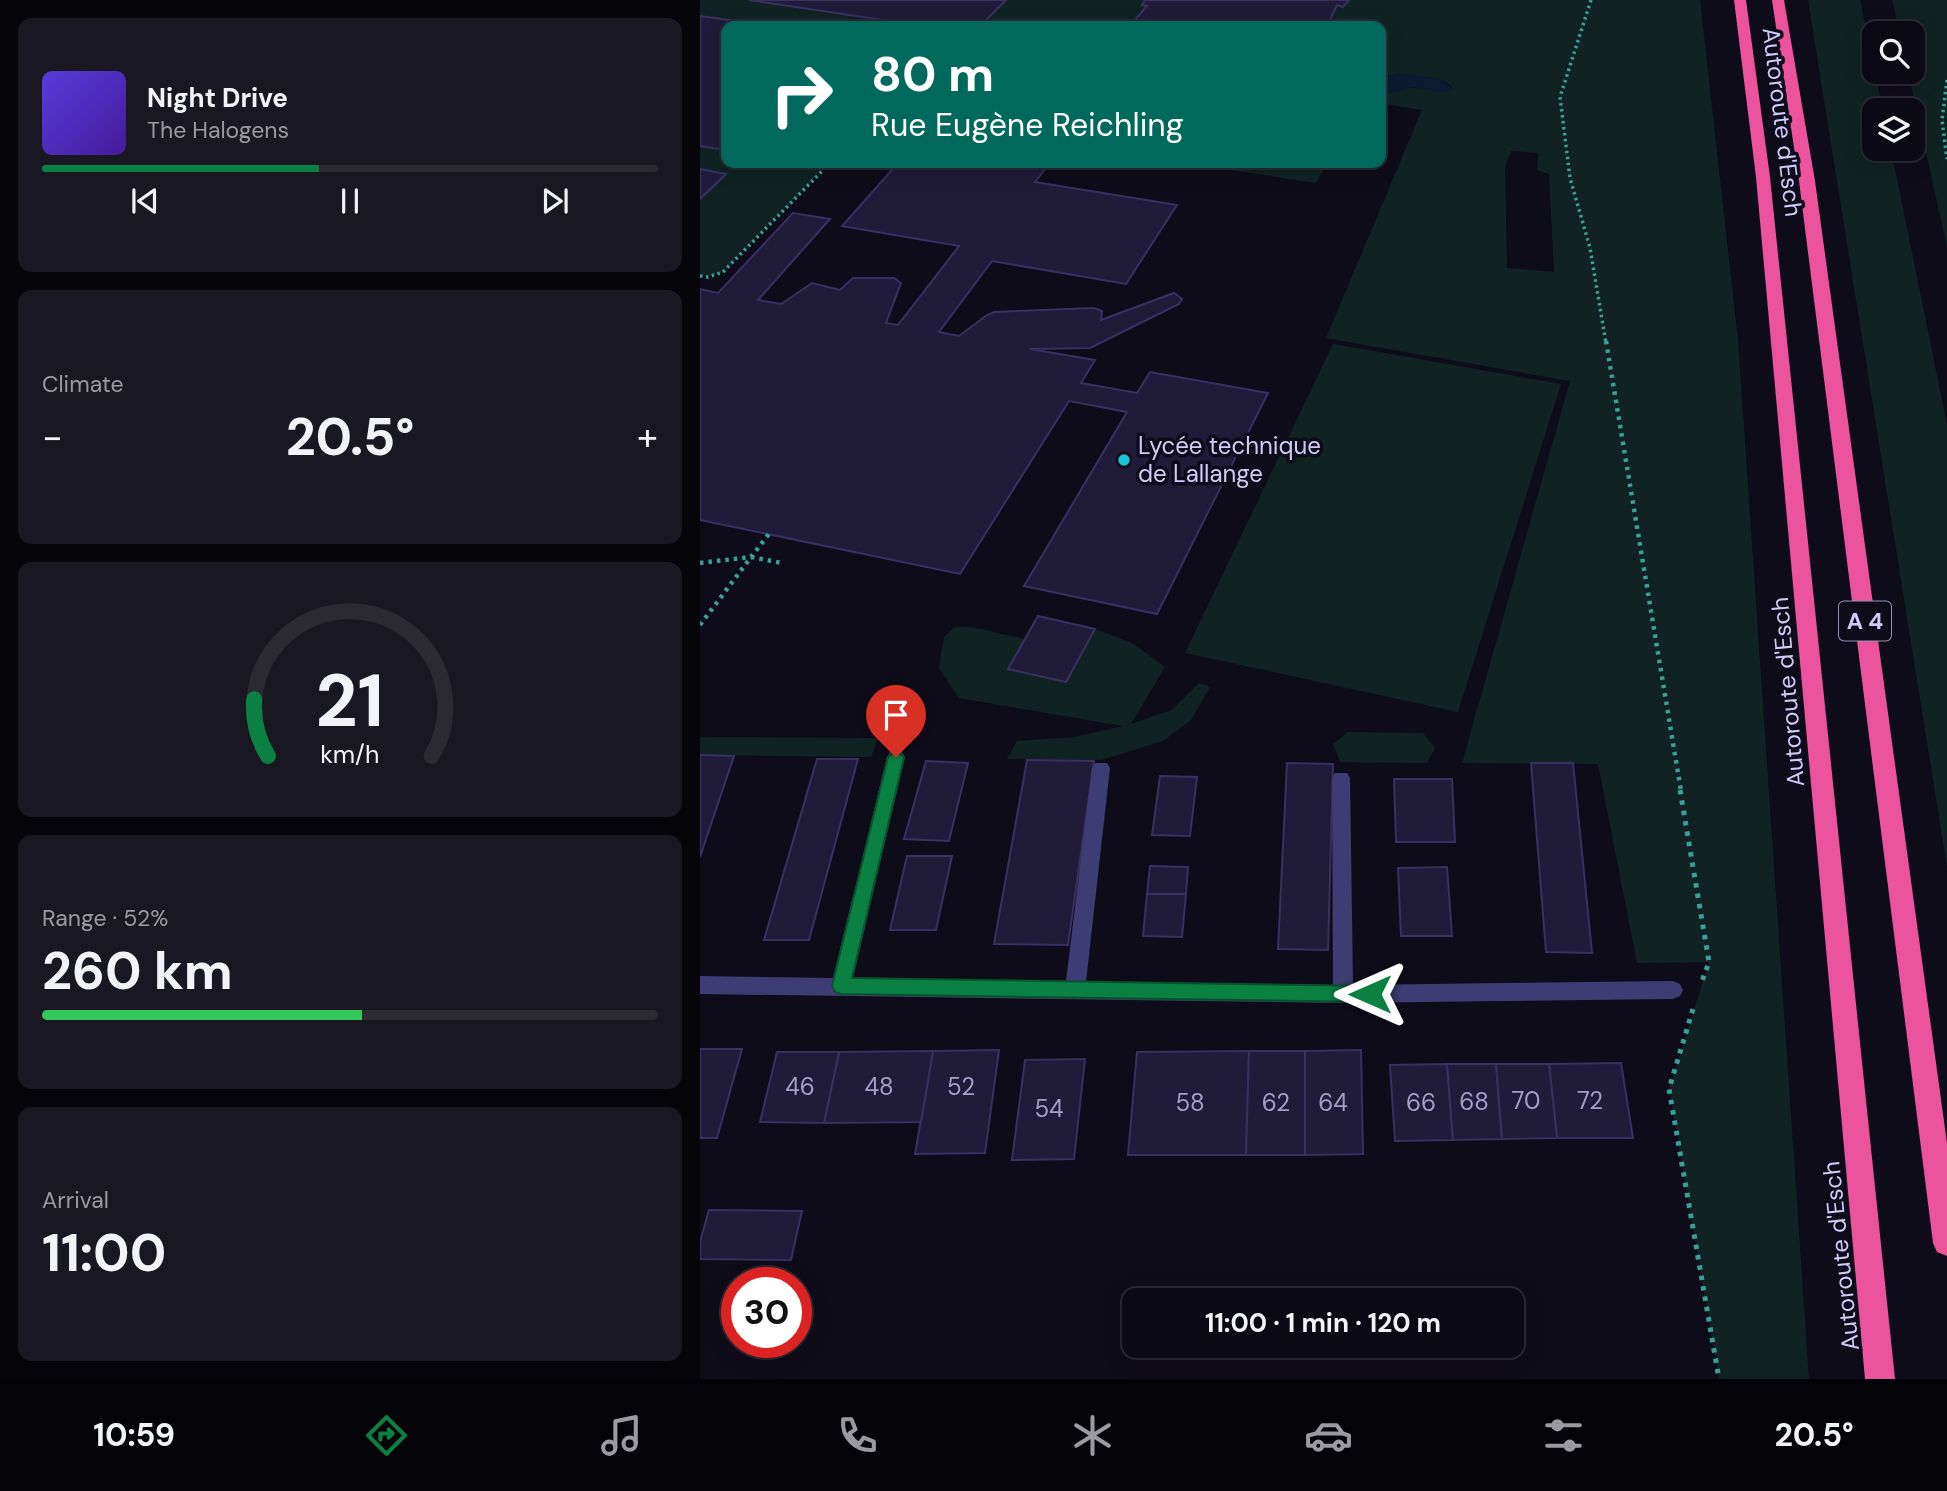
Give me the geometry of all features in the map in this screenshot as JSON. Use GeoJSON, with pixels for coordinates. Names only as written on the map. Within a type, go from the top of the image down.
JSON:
{"type":"FeatureCollection","features":[{"type":"Feature","properties":{"kind":"highway","name":"Autoroute d'Esch"},"geometry":{"type":"LineString","coordinates":[[1740,0],[1767,217],[1880,1379]]}},
{"type":"Feature","properties":{"kind":"highway","name":"Autoroute d'Esch"},"geometry":{"type":"LineString","coordinates":[[1778,0],[1809,195],[1947,1243]]}},
{"type":"Feature","properties":{"kind":"street"},"geometry":{"type":"LineString","coordinates":[[841,986],[896,757]]}},
{"type":"Feature","properties":{"kind":"street"},"geometry":{"type":"LineString","coordinates":[[1075,989],[1101,768]]}},
{"type":"Feature","properties":{"kind":"street"},"geometry":{"type":"LineString","coordinates":[[1341,778],[1343,994]]}},
{"type":"Feature","properties":{"kind":"street"},"geometry":{"type":"LineString","coordinates":[[700,985],[1343,994],[1672,990]]}},
{"type":"Feature","properties":{"kind":"path"},"geometry":{"type":"LineString","coordinates":[[1591,0],[1560,97],[1570,178],[1590,248],[1709,962],[1699,991]]}},
{"type":"Feature","properties":{"kind":"path"},"geometry":{"type":"LineString","coordinates":[[1947,79],[1941,107],[1941,134],[1947,159]]}},
{"type":"Feature","properties":{"kind":"path"},"geometry":{"type":"LineString","coordinates":[[700,276],[708,277],[723,272],[825,168]]}},
{"type":"Feature","properties":{"kind":"path"},"geometry":{"type":"LineString","coordinates":[[700,625],[769,534]]}},
{"type":"Feature","properties":{"kind":"path"},"geometry":{"type":"LineString","coordinates":[[700,563],[711,564],[751,557],[782,563]]}},
{"type":"Feature","properties":{"kind":"path"},"geometry":{"type":"LineString","coordinates":[[1695,1003],[1669,1089],[1719,1379]]}},
{"type":"Feature","properties":{"kind":"green space"},"geometry":{"type":"Polygon","coordinates":[[[700,0],[1700,0],[1738,340],[1809,1379],[1719,1379],[1669,1089],[1709,962],[1637,963],[1598,764],[1462,763],[1570,381],[1326,338],[1422,110],[1386,104],[1386,92],[1410,88],[1438,91],[1453,89],[1441,80],[1423,76],[1386,76],[1386,21],[721,21],[721,168],[825,168],[723,272],[708,277],[700,276],[700,0]],[[1511,151],[1505,166],[1507,268],[1554,272],[1549,174],[1537,170],[1538,153],[1511,151]]]}},
{"type":"Feature","properties":{"kind":"green space"},"geometry":{"type":"Polygon","coordinates":[[[1808,0],[1860,0],[1864,21],[1862,21],[1862,84],[1878,84],[1880,98],[1862,98],[1862,161],[1893,161],[1947,425],[1947,867],[1808,0]]]}},
{"type":"Feature","properties":{"kind":"green space"},"geometry":{"type":"Polygon","coordinates":[[[1892,0],[1947,0],[1947,247],[1925,148],[1925,98],[1914,98],[1911,84],[1925,84],[1925,21],[1897,21],[1892,0]]]}},
{"type":"Feature","properties":{"kind":"green space"},"geometry":{"type":"Polygon","coordinates":[[[1218,168],[1324,168],[1316,183],[1218,168]]]}},
{"type":"Feature","properties":{"kind":"green space"},"geometry":{"type":"Polygon","coordinates":[[[1333,344],[1561,384],[1458,712],[1185,653],[1333,344]]]}},
{"type":"Feature","properties":{"kind":"green space"},"geometry":{"type":"Polygon","coordinates":[[[955,627],[971,627],[1025,639],[1009,669],[1066,682],[1095,629],[1132,643],[1165,667],[1131,724],[1172,710],[1199,683],[1210,687],[1191,720],[1163,741],[1101,760],[1007,759],[1017,741],[1075,737],[1123,726],[959,698],[939,668],[944,637],[955,627]]]}},
{"type":"Feature","properties":{"kind":"green space"},"geometry":{"type":"Polygon","coordinates":[[[1348,732],[1423,733],[1435,748],[1427,763],[1340,762],[1333,744],[1348,732]]]}},
{"type":"Feature","properties":{"kind":"green space"},"geometry":{"type":"Polygon","coordinates":[[[700,737],[878,738],[871,757],[700,755],[700,737]]]}},
{"type":"Feature","properties":{"kind":"water"},"geometry":{"type":"Polygon","coordinates":[[[1399,73],[1440,79],[1453,89],[1447,93],[1414,87],[1386,92],[1386,77],[1399,73]]]}},
{"type":"Feature","properties":{"kind":"building"},"geometry":{"type":"Polygon","coordinates":[[[749,0],[1006,0],[985,21],[890,21],[749,0]]]}},
{"type":"Feature","properties":{"kind":"building"},"geometry":{"type":"Polygon","coordinates":[[[1145,0],[1349,0],[1343,7],[1337,5],[1329,21],[1134,21],[1147,6],[1142,5],[1145,0]]]}},
{"type":"Feature","properties":{"kind":"building"},"geometry":{"type":"Polygon","coordinates":[[[700,16],[736,21],[721,21],[721,149],[700,146],[700,16]]]}},
{"type":"Feature","properties":{"kind":"building"},"geometry":{"type":"Polygon","coordinates":[[[894,168],[1046,168],[1035,182],[1177,205],[1126,284],[992,261],[939,332],[959,336],[994,312],[1094,308],[1102,311],[1101,320],[1174,293],[1182,299],[1179,304],[1090,348],[1030,349],[1095,360],[1081,383],[1137,393],[1150,372],[1268,393],[1157,614],[1024,586],[1127,412],[1069,401],[960,574],[700,520],[700,289],[718,293],[793,213],[830,219],[758,300],[781,304],[812,283],[840,290],[853,278],[894,278],[901,283],[886,323],[898,325],[959,246],[842,226],[894,168]]]}},
{"type":"Feature","properties":{"kind":"building"},"geometry":{"type":"Polygon","coordinates":[[[700,169],[726,174],[700,199],[700,169]]]}},
{"type":"Feature","properties":{"kind":"building"},"geometry":{"type":"Polygon","coordinates":[[[1038,616],[1095,629],[1066,682],[1008,669],[1038,616]]]}},
{"type":"Feature","properties":{"kind":"building"},"geometry":{"type":"Polygon","coordinates":[[[700,755],[734,756],[700,857],[700,755]]]}},
{"type":"Feature","properties":{"kind":"building"},"geometry":{"type":"Polygon","coordinates":[[[817,759],[858,759],[809,940],[764,940],[817,759]]]}},
{"type":"Feature","properties":{"kind":"building"},"geometry":{"type":"Polygon","coordinates":[[[1027,760],[1094,761],[1068,945],[994,944],[1027,760]]]}},
{"type":"Feature","properties":{"kind":"building"},"geometry":{"type":"Polygon","coordinates":[[[926,761],[968,763],[949,841],[904,839],[926,761]]]}},
{"type":"Feature","properties":{"kind":"building"},"geometry":{"type":"Polygon","coordinates":[[[1287,763],[1333,764],[1328,950],[1278,949],[1287,763]]]}},
{"type":"Feature","properties":{"kind":"building"},"geometry":{"type":"Polygon","coordinates":[[[1531,763],[1573,763],[1592,953],[1546,952],[1531,763]]]}},
{"type":"Feature","properties":{"kind":"building"},"geometry":{"type":"Polygon","coordinates":[[[1160,776],[1197,777],[1190,836],[1152,835],[1160,776]]]}},
{"type":"Feature","properties":{"kind":"building"},"geometry":{"type":"Polygon","coordinates":[[[1394,779],[1452,779],[1455,842],[1396,842],[1394,779]]]}},
{"type":"Feature","properties":{"kind":"building"},"geometry":{"type":"Polygon","coordinates":[[[907,856],[952,856],[936,930],[890,930],[907,856]]]}},
{"type":"Feature","properties":{"kind":"building"},"geometry":{"type":"Polygon","coordinates":[[[1150,866],[1188,867],[1186,894],[1147,894],[1150,866]]]}},
{"type":"Feature","properties":{"kind":"building"},"geometry":{"type":"Polygon","coordinates":[[[1447,867],[1452,936],[1401,936],[1398,868],[1447,867]]]}},
{"type":"Feature","properties":{"kind":"building"},"geometry":{"type":"Polygon","coordinates":[[[1147,894],[1186,894],[1182,937],[1143,936],[1147,894]]]}},
{"type":"Feature","properties":{"kind":"building"},"geometry":{"type":"Polygon","coordinates":[[[700,1049],[742,1049],[717,1138],[700,1138],[700,1049]]]}},
{"type":"Feature","properties":{"kind":"building"},"geometry":{"type":"Polygon","coordinates":[[[999,1050],[985,1153],[915,1154],[933,1051],[999,1050]]]}},
{"type":"Feature","properties":{"kind":"building"},"geometry":{"type":"Polygon","coordinates":[[[1361,1050],[1363,1154],[1305,1155],[1305,1051],[1361,1050]]]}},
{"type":"Feature","properties":{"kind":"building"},"geometry":{"type":"Polygon","coordinates":[[[933,1051],[921,1122],[824,1123],[839,1052],[933,1051]]]}},
{"type":"Feature","properties":{"kind":"building"},"geometry":{"type":"Polygon","coordinates":[[[1249,1051],[1246,1155],[1128,1155],[1137,1052],[1249,1051]]]}},
{"type":"Feature","properties":{"kind":"building"},"geometry":{"type":"Polygon","coordinates":[[[1249,1051],[1305,1051],[1305,1155],[1246,1155],[1249,1051]]]}},
{"type":"Feature","properties":{"kind":"building"},"geometry":{"type":"Polygon","coordinates":[[[777,1052],[839,1052],[824,1123],[760,1122],[777,1052]]]}},
{"type":"Feature","properties":{"kind":"building"},"geometry":{"type":"Polygon","coordinates":[[[1085,1059],[1074,1159],[1012,1160],[1025,1060],[1085,1059]]]}},
{"type":"Feature","properties":{"kind":"building"},"geometry":{"type":"Polygon","coordinates":[[[1621,1063],[1633,1138],[1557,1138],[1549,1064],[1621,1063]]]}},
{"type":"Feature","properties":{"kind":"building"},"geometry":{"type":"Polygon","coordinates":[[[1447,1064],[1453,1140],[1395,1141],[1390,1065],[1447,1064]]]}},
{"type":"Feature","properties":{"kind":"building"},"geometry":{"type":"Polygon","coordinates":[[[1447,1064],[1496,1064],[1502,1139],[1453,1140],[1447,1064]]]}},
{"type":"Feature","properties":{"kind":"building"},"geometry":{"type":"Polygon","coordinates":[[[1496,1064],[1549,1064],[1557,1138],[1502,1139],[1496,1064]]]}},
{"type":"Feature","properties":{"kind":"building"},"geometry":{"type":"Polygon","coordinates":[[[709,1210],[802,1211],[791,1260],[700,1259],[700,1242],[709,1210]]]}},
{"type":"Feature","properties":{"kind":"place","name":"Lycée technique de Lallange"},"geometry":{"type":"Point","coordinates":[1124,460]}},
{"type":"Feature","properties":{"kind":"route"},"geometry":{"type":"LineString","coordinates":[[896,757],[841,986],[1370,994]]}}]}
